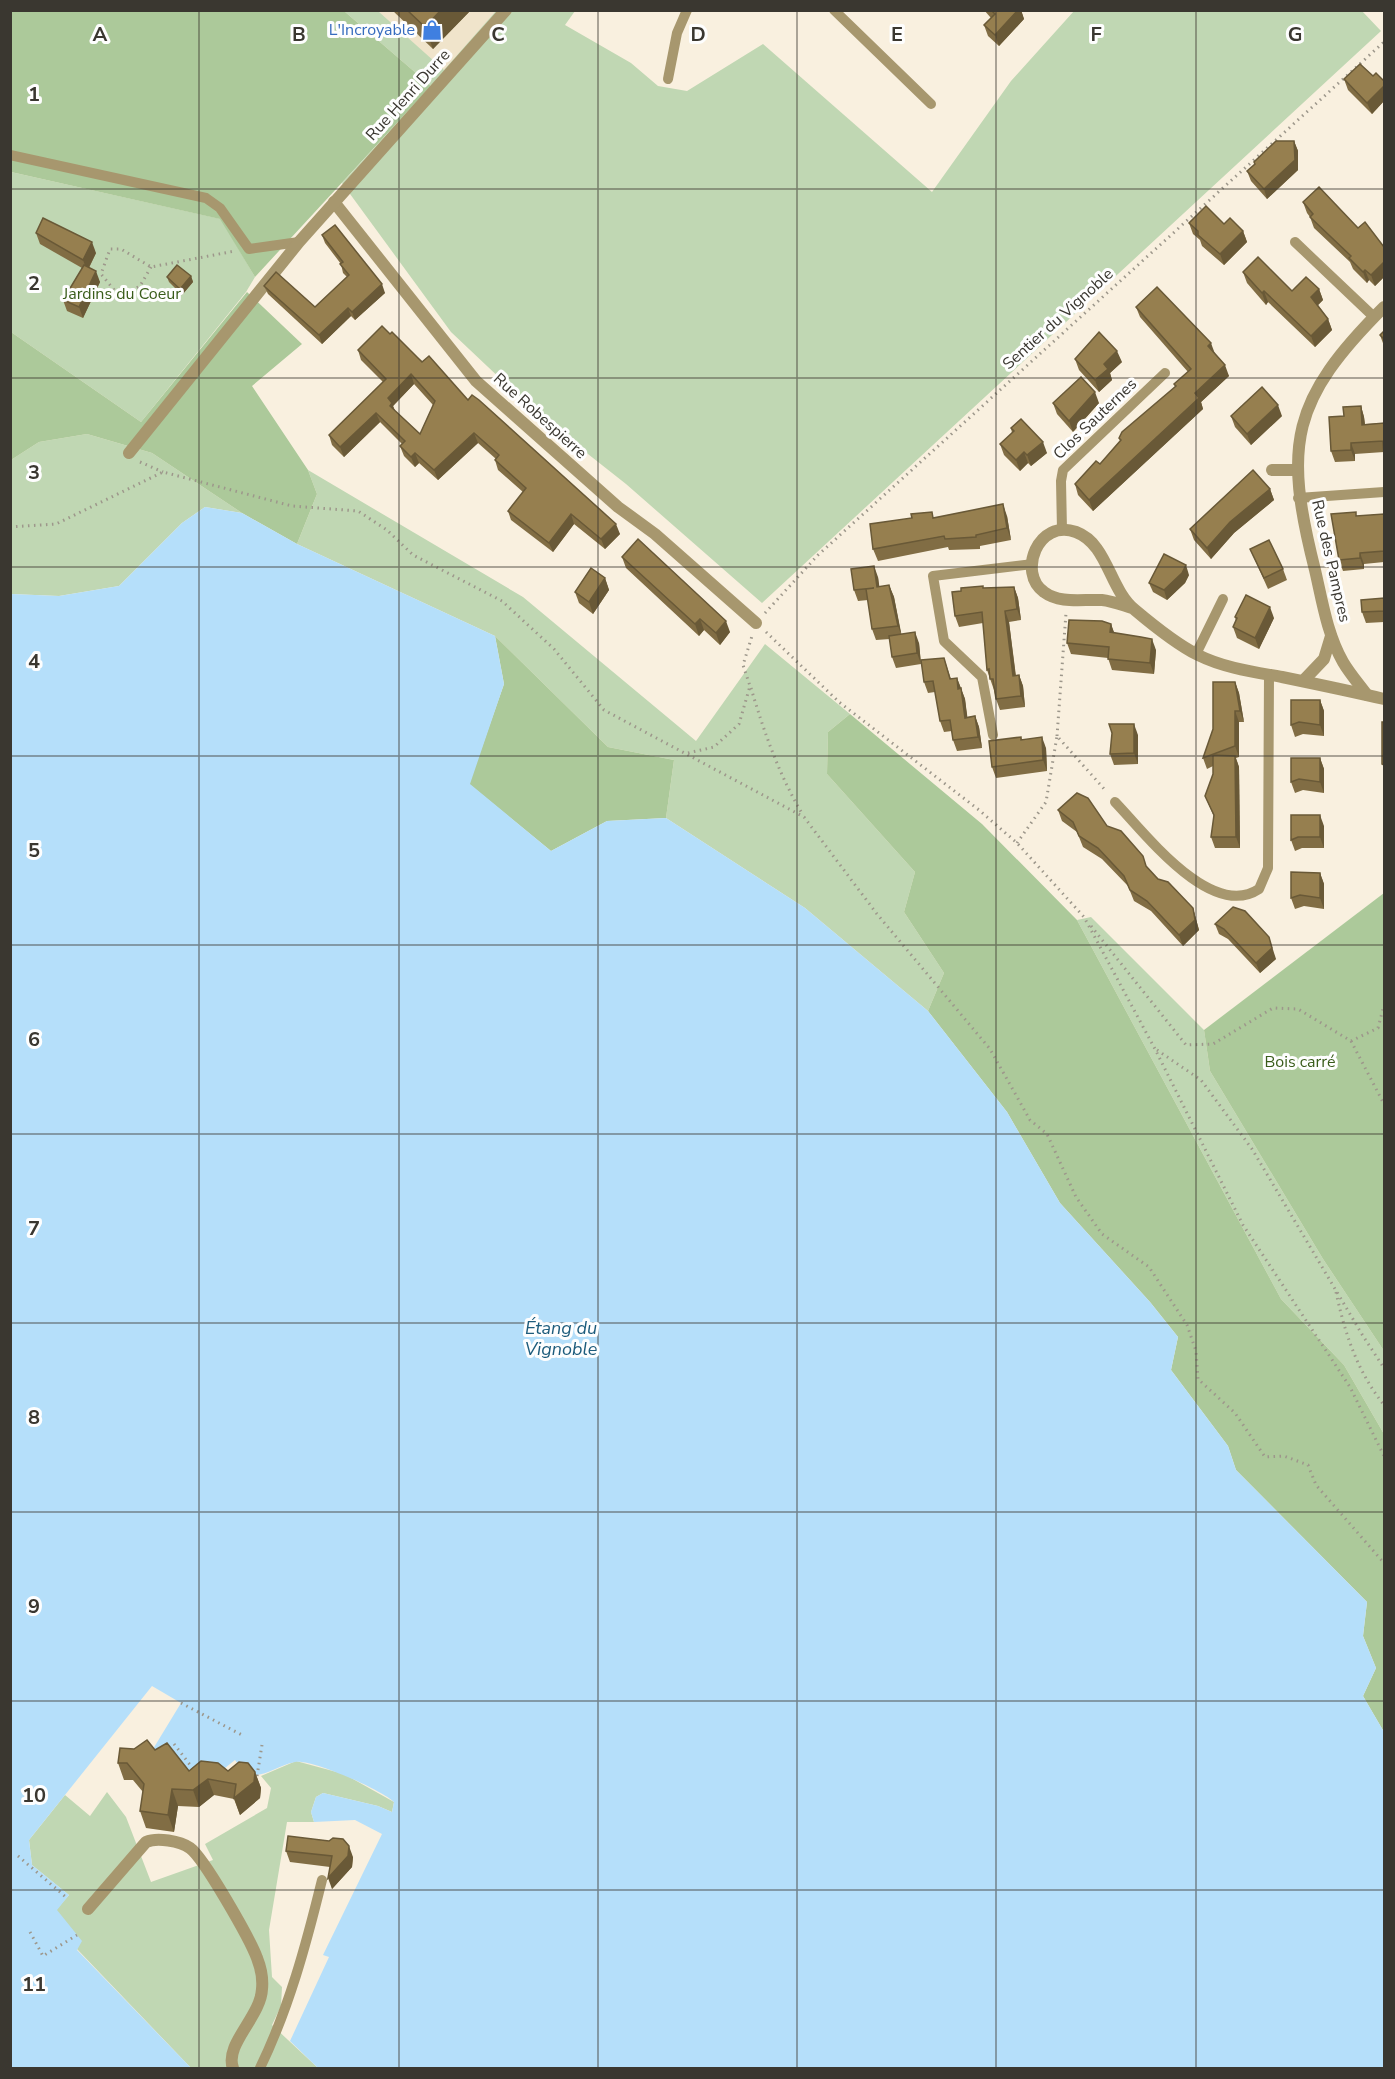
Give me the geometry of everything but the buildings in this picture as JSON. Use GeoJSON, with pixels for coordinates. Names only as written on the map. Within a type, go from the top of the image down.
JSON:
{"type":"FeatureCollection","features":[{"type":"Feature","properties":{"kind":"street","name":"Rue Henri Durre"},"geometry":{"type":"LineString","coordinates":[[129,453],[299,242],[506,10]]}},
{"type":"Feature","properties":{"kind":"street","name":"Rue Robespierre"},"geometry":{"type":"LineString","coordinates":[[334,202],[476,381],[618,507],[664,541],[756,623]]}},
{"type":"Feature","properties":{"kind":"street","name":"Rue des Pampres"},"geometry":{"type":"LineString","coordinates":[[1367,695],[1344,663],[1331,635],[1298,498],[1297,470],[1302,426],[1320,382],[1346,346],[1384,307]]}},
{"type":"Feature","properties":{"kind":"street"},"geometry":{"type":"LineString","coordinates":[[1272,470],[1297,470]]}},
{"type":"Feature","properties":{"kind":"street"},"geometry":{"type":"LineString","coordinates":[[1132,608],[1103,601],[1067,600],[1054,597],[1041,590],[1034,579],[1033,564],[1044,536],[1062,530],[1078,533],[1095,545],[1114,583],[1132,608],[1196,654],[1219,664],[1384,699]]}},
{"type":"Feature","properties":{"kind":"street","name":"Rue des Pampres"},"geometry":{"type":"LineString","coordinates":[[1303,681],[1324,659],[1331,635]]}},
{"type":"Feature","properties":{"kind":"street"},"geometry":{"type":"LineString","coordinates":[[88,1909],[146,1842],[157,1840],[180,1843],[196,1853],[253,1948],[262,1974],[260,2005],[231,2054],[232,2068]]}},
{"type":"Feature","properties":{"kind":"lane"},"geometry":{"type":"LineString","coordinates":[[668,79],[677,33],[687,10]]}},
{"type":"Feature","properties":{"kind":"lane"},"geometry":{"type":"LineString","coordinates":[[834,10],[931,104]]}},
{"type":"Feature","properties":{"kind":"lane"},"geometry":{"type":"LineString","coordinates":[[10,155],[206,198],[219,208],[249,249],[299,242]]}},
{"type":"Feature","properties":{"kind":"lane"},"geometry":{"type":"LineString","coordinates":[[1295,242],[1374,317]]}},
{"type":"Feature","properties":{"kind":"lane","name":"Clos Sauternes"},"geometry":{"type":"LineString","coordinates":[[1062,530],[1060,481],[1063,470],[1165,373]]}},
{"type":"Feature","properties":{"kind":"lane"},"geometry":{"type":"LineString","coordinates":[[1298,498],[1384,492]]}},
{"type":"Feature","properties":{"kind":"lane"},"geometry":{"type":"LineString","coordinates":[[993,735],[982,677],[944,641],[933,576],[1033,564]]}},
{"type":"Feature","properties":{"kind":"lane"},"geometry":{"type":"LineString","coordinates":[[1196,654],[1223,599]]}},
{"type":"Feature","properties":{"kind":"lane"},"geometry":{"type":"LineString","coordinates":[[1115,802],[1196,883],[1233,895],[1247,895],[1259,889],[1268,868],[1269,675]]}},
{"type":"Feature","properties":{"kind":"lane"},"geometry":{"type":"LineString","coordinates":[[260,2068],[280,2027],[299,1968],[322,1880]]}},
{"type":"Feature","properties":{"kind":"path","name":"Sentier du Vignoble"},"geometry":{"type":"LineString","coordinates":[[756,623],[818,555],[1384,42]]}},
{"type":"Feature","properties":{"kind":"path"},"geometry":{"type":"LineString","coordinates":[[151,267],[140,286],[120,297],[101,274],[110,249],[121,249],[151,267],[249,249]]}},
{"type":"Feature","properties":{"kind":"path"},"geometry":{"type":"LineString","coordinates":[[129,453],[143,465],[163,472],[292,506],[358,511],[387,530],[413,555],[502,601],[554,649],[604,710],[804,817]]}},
{"type":"Feature","properties":{"kind":"path"},"geometry":{"type":"LineString","coordinates":[[10,527],[56,524],[163,472]]}},
{"type":"Feature","properties":{"kind":"path"},"geometry":{"type":"LineString","coordinates":[[1017,843],[1046,802],[1057,736],[1067,600]]}},
{"type":"Feature","properties":{"kind":"path"},"geometry":{"type":"LineString","coordinates":[[1384,1104],[1351,1041],[1298,1009],[1273,1008],[1213,1044],[1186,1046],[1084,917],[1017,843],[979,810],[840,702],[756,623],[743,665],[770,749],[787,789],[804,817],[877,914],[990,1050],[1030,1120],[1047,1134],[1076,1197],[1102,1234],[1149,1267],[1187,1325],[1196,1351],[1198,1379],[1235,1413],[1265,1457],[1284,1456],[1308,1465],[1316,1485],[1384,1563]]}},
{"type":"Feature","properties":{"kind":"path"},"geometry":{"type":"LineString","coordinates":[[686,754],[714,747],[739,724],[750,687]]}},
{"type":"Feature","properties":{"kind":"path"},"geometry":{"type":"LineString","coordinates":[[1057,736],[1115,802]]}},
{"type":"Feature","properties":{"kind":"path"},"geometry":{"type":"LineString","coordinates":[[1084,917],[1155,1049],[1243,1225],[1350,1387],[1384,1456]]}},
{"type":"Feature","properties":{"kind":"path"},"geometry":{"type":"LineString","coordinates":[[1351,1041],[1378,1028],[1384,1005]]}},
{"type":"Feature","properties":{"kind":"path"},"geometry":{"type":"LineString","coordinates":[[1155,1049],[1201,1080],[1252,1149],[1384,1368]]}},
{"type":"Feature","properties":{"kind":"path"},"geometry":{"type":"LineString","coordinates":[[1335,1288],[1344,1330],[1366,1382],[1384,1405]]}},
{"type":"Feature","properties":{"kind":"path"},"geometry":{"type":"LineString","coordinates":[[181,1703],[242,1736]]}},
{"type":"Feature","properties":{"kind":"path"},"geometry":{"type":"LineString","coordinates":[[174,1744],[201,1779]]}},
{"type":"Feature","properties":{"kind":"path"},"geometry":{"type":"LineString","coordinates":[[257,1776],[262,1744]]}},
{"type":"Feature","properties":{"kind":"path"},"geometry":{"type":"LineString","coordinates":[[18,1856],[67,1898]]}},
{"type":"Feature","properties":{"kind":"path"},"geometry":{"type":"LineString","coordinates":[[30,1932],[43,1956],[77,1935]]}},
{"type":"Feature","properties":{"kind":"shaded area"},"geometry":{"type":"Polygon","coordinates":[[[378,11],[496,11],[444,71],[378,11]]]}},
{"type":"Feature","properties":{"kind":"green space"},"geometry":{"type":"Polygon","coordinates":[[[11,11],[344,11],[431,86],[255,277],[220,219],[11,172],[11,11]]]}},
{"type":"Feature","properties":{"kind":"green space"},"geometry":{"type":"Polygon","coordinates":[[[344,11],[378,11],[444,70],[496,11],[575,11],[565,25],[631,63],[658,86],[687,91],[763,44],[932,192],[1011,81],[1074,11],[1362,11],[1381,31],[762,603],[626,484],[541,417],[451,332],[342,183],[431,86],[344,11]]]}},
{"type":"Feature","properties":{"kind":"green space","name":"Jardins du Coeur"},"geometry":{"type":"Polygon","coordinates":[[[11,172],[221,219],[255,277],[246,292],[141,422],[11,332],[11,172]]]}},
{"type":"Feature","properties":{"kind":"green space"},"geometry":{"type":"Polygon","coordinates":[[[247,292],[302,344],[252,386],[308,470],[317,494],[297,544],[242,513],[152,453],[87,434],[39,442],[11,460],[11,332],[141,422],[247,292]]]}},
{"type":"Feature","properties":{"kind":"green space"},"geometry":{"type":"Polygon","coordinates":[[[87,434],[152,453],[242,513],[205,507],[182,523],[119,586],[59,596],[11,594],[11,460],[39,442],[87,434]]]}},
{"type":"Feature","properties":{"kind":"green space"},"geometry":{"type":"Polygon","coordinates":[[[308,470],[523,597],[696,741],[765,644],[850,714],[828,732],[827,774],[915,872],[904,912],[944,973],[928,1011],[805,908],[666,818],[674,760],[608,747],[495,636],[297,544],[317,494],[308,470]]]}},
{"type":"Feature","properties":{"kind":"green space"},"geometry":{"type":"Polygon","coordinates":[[[495,636],[608,747],[674,760],[666,818],[607,821],[551,851],[469,784],[504,684],[495,636]]]}},
{"type":"Feature","properties":{"kind":"green space"},"geometry":{"type":"Polygon","coordinates":[[[850,714],[982,824],[1077,920],[1281,1299],[1344,1365],[1384,1434],[1384,1732],[1363,1696],[1376,1668],[1363,1636],[1367,1602],[1236,1470],[1228,1446],[1171,1370],[1178,1337],[1150,1302],[1060,1203],[1007,1112],[928,1011],[944,973],[904,912],[915,872],[827,774],[828,732],[850,714]]]}},
{"type":"Feature","properties":{"kind":"green space","name":"Bois carré"},"geometry":{"type":"Polygon","coordinates":[[[1384,893],[1384,1351],[1323,1259],[1210,1071],[1204,1030],[1384,893]]]}},
{"type":"Feature","properties":{"kind":"green space"},"geometry":{"type":"Polygon","coordinates":[[[1091,917],[1204,1030],[1210,1071],[1323,1259],[1384,1351],[1384,1434],[1344,1365],[1281,1299],[1077,920],[1091,917]]]}},
{"type":"Feature","properties":{"kind":"green space"},"geometry":{"type":"Polygon","coordinates":[[[296,1761],[344,1774],[394,1802],[392,1812],[378,1806],[323,1793],[316,1797],[311,1812],[314,1822],[287,1822],[269,1930],[272,1977],[282,1987],[281,2006],[272,2025],[318,2068],[191,2068],[77,1949],[56,1910],[69,1895],[32,1865],[29,1840],[65,1795],[90,1816],[107,1792],[126,1817],[151,1882],[213,1860],[205,1844],[267,1808],[271,1788],[261,1776],[296,1761]]]}},
{"type":"Feature","properties":{"kind":"water","name":"Étang du Vignoble"},"geometry":{"type":"Polygon","coordinates":[[[205,507],[242,513],[297,544],[495,636],[504,684],[470,784],[551,851],[607,821],[666,818],[805,908],[928,1011],[1007,1112],[1060,1203],[1150,1302],[1178,1337],[1171,1370],[1228,1446],[1236,1470],[1367,1602],[1363,1636],[1376,1668],[1363,1696],[1384,1732],[1384,2068],[318,2068],[290,2041],[329,1957],[323,1955],[382,1834],[355,1820],[314,1822],[311,1812],[316,1797],[323,1793],[378,1806],[392,1812],[394,1802],[376,1790],[346,1776],[303,1762],[288,1764],[266,1773],[246,1775],[235,1760],[220,1772],[201,1779],[162,1762],[153,1749],[181,1703],[152,1686],[29,1840],[32,1865],[69,1895],[57,1910],[82,1941],[77,1950],[191,2068],[11,2068],[11,594],[59,596],[119,586],[182,523],[205,507]]]}},
{"type":"Feature","properties":{"kind":"place","name":"L'Incroyable"},"geometry":{"type":"Point","coordinates":[432,30]}}]}
